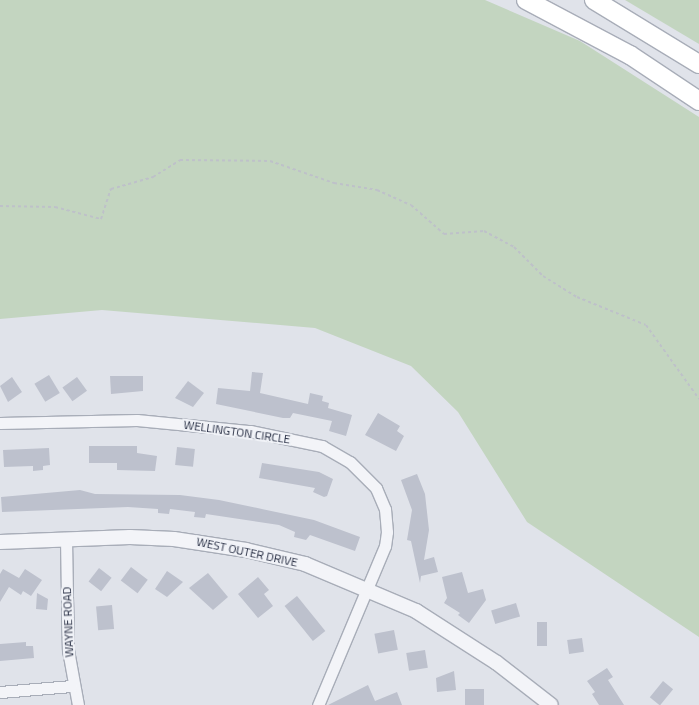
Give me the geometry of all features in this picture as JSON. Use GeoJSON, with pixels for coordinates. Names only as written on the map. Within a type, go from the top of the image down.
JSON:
{"type":"FeatureCollection","features":[{"type":"Feature","properties":{"kind":"highway"},"geometry":{"type":"LineString","coordinates":[[526,0],[630,55],[699,101]]}},
{"type":"Feature","properties":{"kind":"highway"},"geometry":{"type":"LineString","coordinates":[[594,0],[699,64]]}},
{"type":"Feature","properties":{"kind":"street","name":"WELLINGTON CIRCLE"},"geometry":{"type":"LineString","coordinates":[[0,423],[137,420],[250,431],[322,446],[350,462],[373,482],[385,509],[385,546],[318,705]]}},
{"type":"Feature","properties":{"kind":"street","name":"WEST OUTER DRIVE"},"geometry":{"type":"LineString","coordinates":[[0,542],[130,537],[220,545],[305,564],[368,588],[454,634],[551,705]]}},
{"type":"Feature","properties":{"kind":"street","name":"WAYNE ROAD"},"geometry":{"type":"LineString","coordinates":[[66,539],[72,686],[78,705]]}},
{"type":"Feature","properties":{"kind":"street"},"geometry":{"type":"LineString","coordinates":[[0,692],[72,686]]}},
{"type":"Feature","properties":{"kind":"path"},"geometry":{"type":"LineString","coordinates":[[0,206],[55,207],[101,219],[111,189],[153,177],[180,160],[270,161],[334,183],[377,190],[411,204],[444,234],[484,231],[514,247],[543,276],[577,297],[646,325],[699,399]]}},
{"type":"Feature","properties":{"kind":"green space"},"geometry":{"type":"Polygon","coordinates":[[[0,0],[485,0],[580,41],[699,117],[699,637],[527,522],[458,412],[411,366],[315,328],[102,310],[0,319],[0,0]]]}},
{"type":"Feature","properties":{"kind":"green space"},"geometry":{"type":"Polygon","coordinates":[[[625,0],[699,0],[699,44],[625,0]]]}},
{"type":"Feature","properties":{"kind":"building"},"geometry":{"type":"Polygon","coordinates":[[[252,372],[263,373],[260,393],[308,404],[310,393],[323,396],[322,401],[329,403],[328,408],[352,415],[346,436],[329,431],[332,421],[293,413],[290,418],[283,418],[216,404],[218,388],[250,391],[252,372]]]}},
{"type":"Feature","properties":{"kind":"building"},"geometry":{"type":"Polygon","coordinates":[[[49,375],[60,393],[45,402],[34,384],[49,375]]]}},
{"type":"Feature","properties":{"kind":"building"},"geometry":{"type":"Polygon","coordinates":[[[110,376],[143,376],[143,391],[111,394],[110,376]]]}},
{"type":"Feature","properties":{"kind":"building"},"geometry":{"type":"Polygon","coordinates":[[[12,377],[22,392],[8,402],[0,386],[12,377]]]}},
{"type":"Feature","properties":{"kind":"building"},"geometry":{"type":"Polygon","coordinates":[[[77,377],[87,391],[72,401],[62,388],[77,377]]]}},
{"type":"Feature","properties":{"kind":"building"},"geometry":{"type":"Polygon","coordinates":[[[188,381],[204,393],[193,407],[175,398],[188,381]]]}},
{"type":"Feature","properties":{"kind":"building"},"geometry":{"type":"Polygon","coordinates":[[[378,413],[400,426],[397,431],[404,436],[396,451],[365,435],[378,413]]]}},
{"type":"Feature","properties":{"kind":"building"},"geometry":{"type":"Polygon","coordinates":[[[89,446],[137,446],[137,453],[157,456],[155,471],[117,470],[117,463],[89,463],[89,446]]]}},
{"type":"Feature","properties":{"kind":"building"},"geometry":{"type":"Polygon","coordinates":[[[177,447],[195,449],[193,467],[175,465],[177,447]]]}},
{"type":"Feature","properties":{"kind":"building"},"geometry":{"type":"Polygon","coordinates":[[[49,448],[50,465],[43,466],[43,470],[33,471],[33,466],[4,467],[3,450],[49,448]]]}},
{"type":"Feature","properties":{"kind":"building"},"geometry":{"type":"Polygon","coordinates":[[[262,463],[319,472],[333,479],[327,496],[324,497],[313,492],[315,488],[259,478],[262,463]]]}},
{"type":"Feature","properties":{"kind":"building"},"geometry":{"type":"Polygon","coordinates":[[[417,474],[425,494],[429,530],[424,560],[434,557],[438,572],[421,576],[420,583],[411,541],[407,540],[412,510],[401,480],[417,474]]]}},
{"type":"Feature","properties":{"kind":"building"},"geometry":{"type":"Polygon","coordinates":[[[80,490],[95,494],[180,495],[219,500],[314,520],[360,537],[355,551],[310,535],[306,540],[294,537],[295,532],[279,525],[206,514],[205,518],[194,517],[195,512],[170,509],[169,514],[158,513],[158,509],[128,507],[2,512],[1,497],[80,490]]]}},
{"type":"Feature","properties":{"kind":"building"},"geometry":{"type":"Polygon","coordinates":[[[131,567],[148,580],[138,593],[121,581],[131,567]]]}},
{"type":"Feature","properties":{"kind":"building"},"geometry":{"type":"Polygon","coordinates":[[[99,568],[112,578],[101,591],[89,581],[99,568]]]}},
{"type":"Feature","properties":{"kind":"building"},"geometry":{"type":"Polygon","coordinates":[[[3,569],[19,578],[25,569],[42,580],[31,596],[23,591],[21,595],[9,587],[0,602],[0,574],[3,569]]]}},
{"type":"Feature","properties":{"kind":"building"},"geometry":{"type":"Polygon","coordinates":[[[167,571],[183,582],[167,597],[155,589],[167,571]]]}},
{"type":"Feature","properties":{"kind":"building"},"geometry":{"type":"Polygon","coordinates":[[[462,572],[468,593],[483,589],[486,600],[469,623],[458,615],[460,613],[444,603],[447,598],[442,577],[462,572]]]}},
{"type":"Feature","properties":{"kind":"building"},"geometry":{"type":"Polygon","coordinates":[[[208,573],[228,597],[213,610],[189,588],[208,573]]]}},
{"type":"Feature","properties":{"kind":"building"},"geometry":{"type":"Polygon","coordinates":[[[258,577],[269,590],[264,594],[273,606],[258,618],[238,594],[258,577]]]}},
{"type":"Feature","properties":{"kind":"building"},"geometry":{"type":"Polygon","coordinates":[[[37,593],[48,599],[47,610],[36,609],[37,593]]]}},
{"type":"Feature","properties":{"kind":"building"},"geometry":{"type":"Polygon","coordinates":[[[297,596],[325,631],[313,641],[285,606],[297,596]]]}},
{"type":"Feature","properties":{"kind":"building"},"geometry":{"type":"Polygon","coordinates":[[[516,603],[520,616],[495,624],[491,611],[516,603]]]}},
{"type":"Feature","properties":{"kind":"building"},"geometry":{"type":"Polygon","coordinates":[[[112,605],[114,629],[98,630],[96,606],[112,605]]]}},
{"type":"Feature","properties":{"kind":"building"},"geometry":{"type":"Polygon","coordinates":[[[537,622],[547,622],[547,646],[537,646],[537,622]]]}},
{"type":"Feature","properties":{"kind":"building"},"geometry":{"type":"Polygon","coordinates":[[[394,630],[398,650],[378,653],[374,634],[394,630]]]}},
{"type":"Feature","properties":{"kind":"building"},"geometry":{"type":"Polygon","coordinates":[[[582,638],[584,652],[569,654],[567,640],[582,638]]]}},
{"type":"Feature","properties":{"kind":"building"},"geometry":{"type":"Polygon","coordinates":[[[26,642],[26,646],[33,646],[34,658],[0,661],[0,644],[26,642]]]}},
{"type":"Feature","properties":{"kind":"building"},"geometry":{"type":"Polygon","coordinates":[[[425,650],[428,668],[409,671],[406,653],[425,650]]]}},
{"type":"Feature","properties":{"kind":"building"},"geometry":{"type":"Polygon","coordinates":[[[607,668],[613,677],[608,680],[624,705],[599,705],[592,694],[595,692],[587,681],[607,668]]]}},
{"type":"Feature","properties":{"kind":"building"},"geometry":{"type":"Polygon","coordinates":[[[454,671],[456,690],[437,692],[436,678],[454,671]]]}},
{"type":"Feature","properties":{"kind":"building"},"geometry":{"type":"Polygon","coordinates":[[[663,681],[673,689],[660,705],[650,697],[663,681]]]}},
{"type":"Feature","properties":{"kind":"building"},"geometry":{"type":"Polygon","coordinates":[[[368,685],[375,701],[397,692],[402,705],[328,705],[368,685]]]}},
{"type":"Feature","properties":{"kind":"building"},"geometry":{"type":"Polygon","coordinates":[[[465,689],[484,689],[484,705],[465,705],[465,689]]]}}]}
